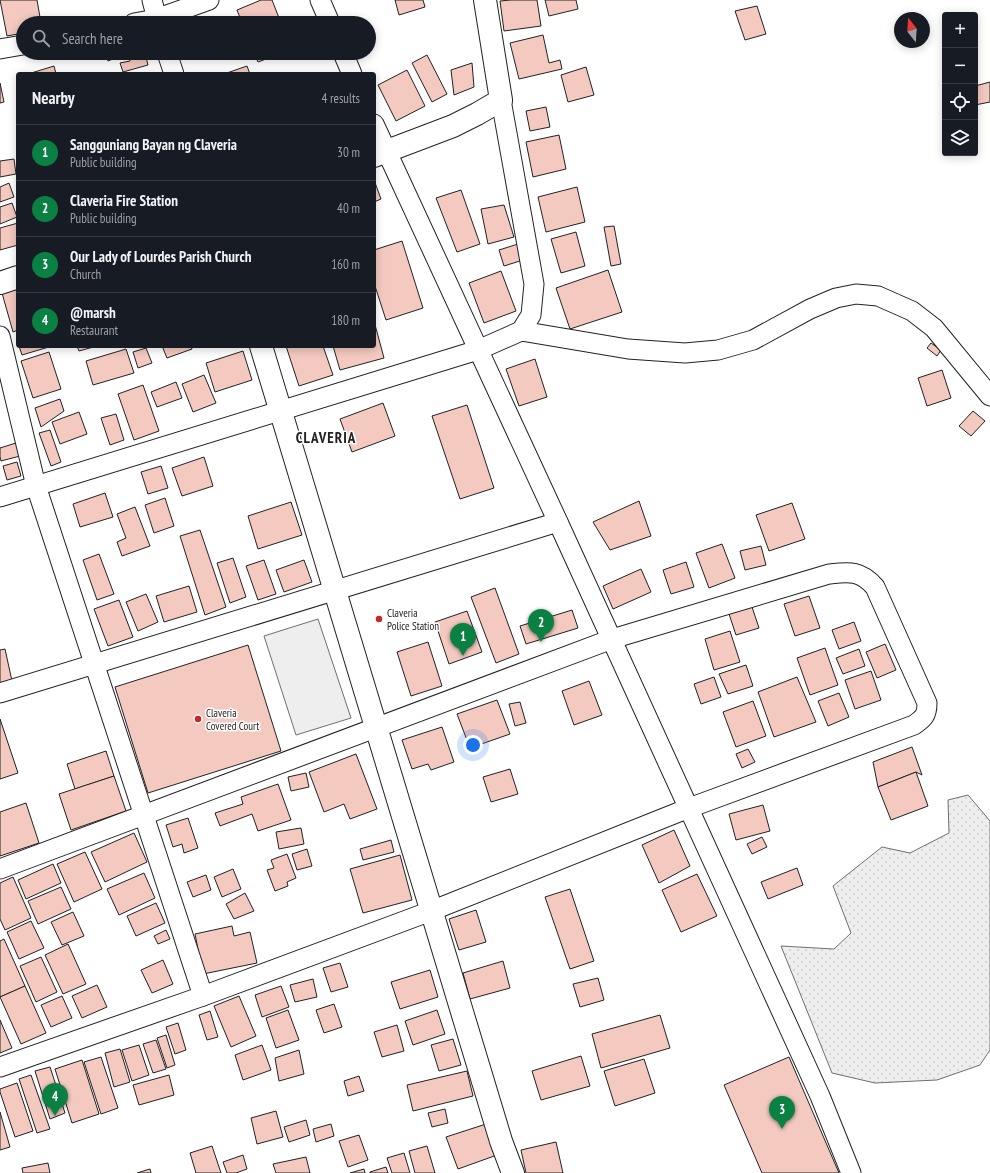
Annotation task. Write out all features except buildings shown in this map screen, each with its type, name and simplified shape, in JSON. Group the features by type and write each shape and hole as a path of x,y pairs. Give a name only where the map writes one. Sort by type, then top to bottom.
{"street":[{"path":"152,0 156,16"},
{"path":"169,16 209,0"},
{"path":"320,0 327,16"},
{"path":"485,0 501,100 534,284 531,315 521,331"},
{"path":"0,49 16,46"},
{"path":"169,60 173,72"},
{"path":"346,60 351,72"},
{"path":"380,154 453,126 501,100"},
{"path":"376,134 380,154 478,350 558,522 820,1096 851,1173"},
{"path":"0,283 16,278"},
{"path":"0,497 478,350 521,331 628,349 685,353 718,350 753,340 836,298 856,294 878,296 912,311 934,328 990,396"},
{"path":"0,336 36,486 203,996"},
{"path":"262,348 501,1141 513,1173"},
{"path":"0,693 558,522"},
{"path":"0,869 612,639 829,574 847,572 860,574 869,580 875,587 927,703 927,710 923,719 914,725 689,808 431,911 203,996 0,1066"}],"shaded area":[{"path":"318,619 351,718 296,735 264,636"},
{"path":"968,795 990,821 990,1050 980,1065 937,1080 875,1083 832,1073 781,946 834,949 851,933 833,886 882,847 910,853 949,833 948,800"}],"place":[{"name":"Claveria Police Station","path":"379,619"},
{"name":"Claveria Fire Station","path":"541,642"},
{"name":"Sangguniang Bayan ng Claveria","path":"463,656"},
{"name":"Claveria Covered Court","path":"198,719"},
{"name":"@marsh","path":"55,1116"},
{"name":"Our Lady of Lourdes Parish Church","path":"782,1129"}],"district":[{"name":"CLAVERIA","path":"326,438"}]}
